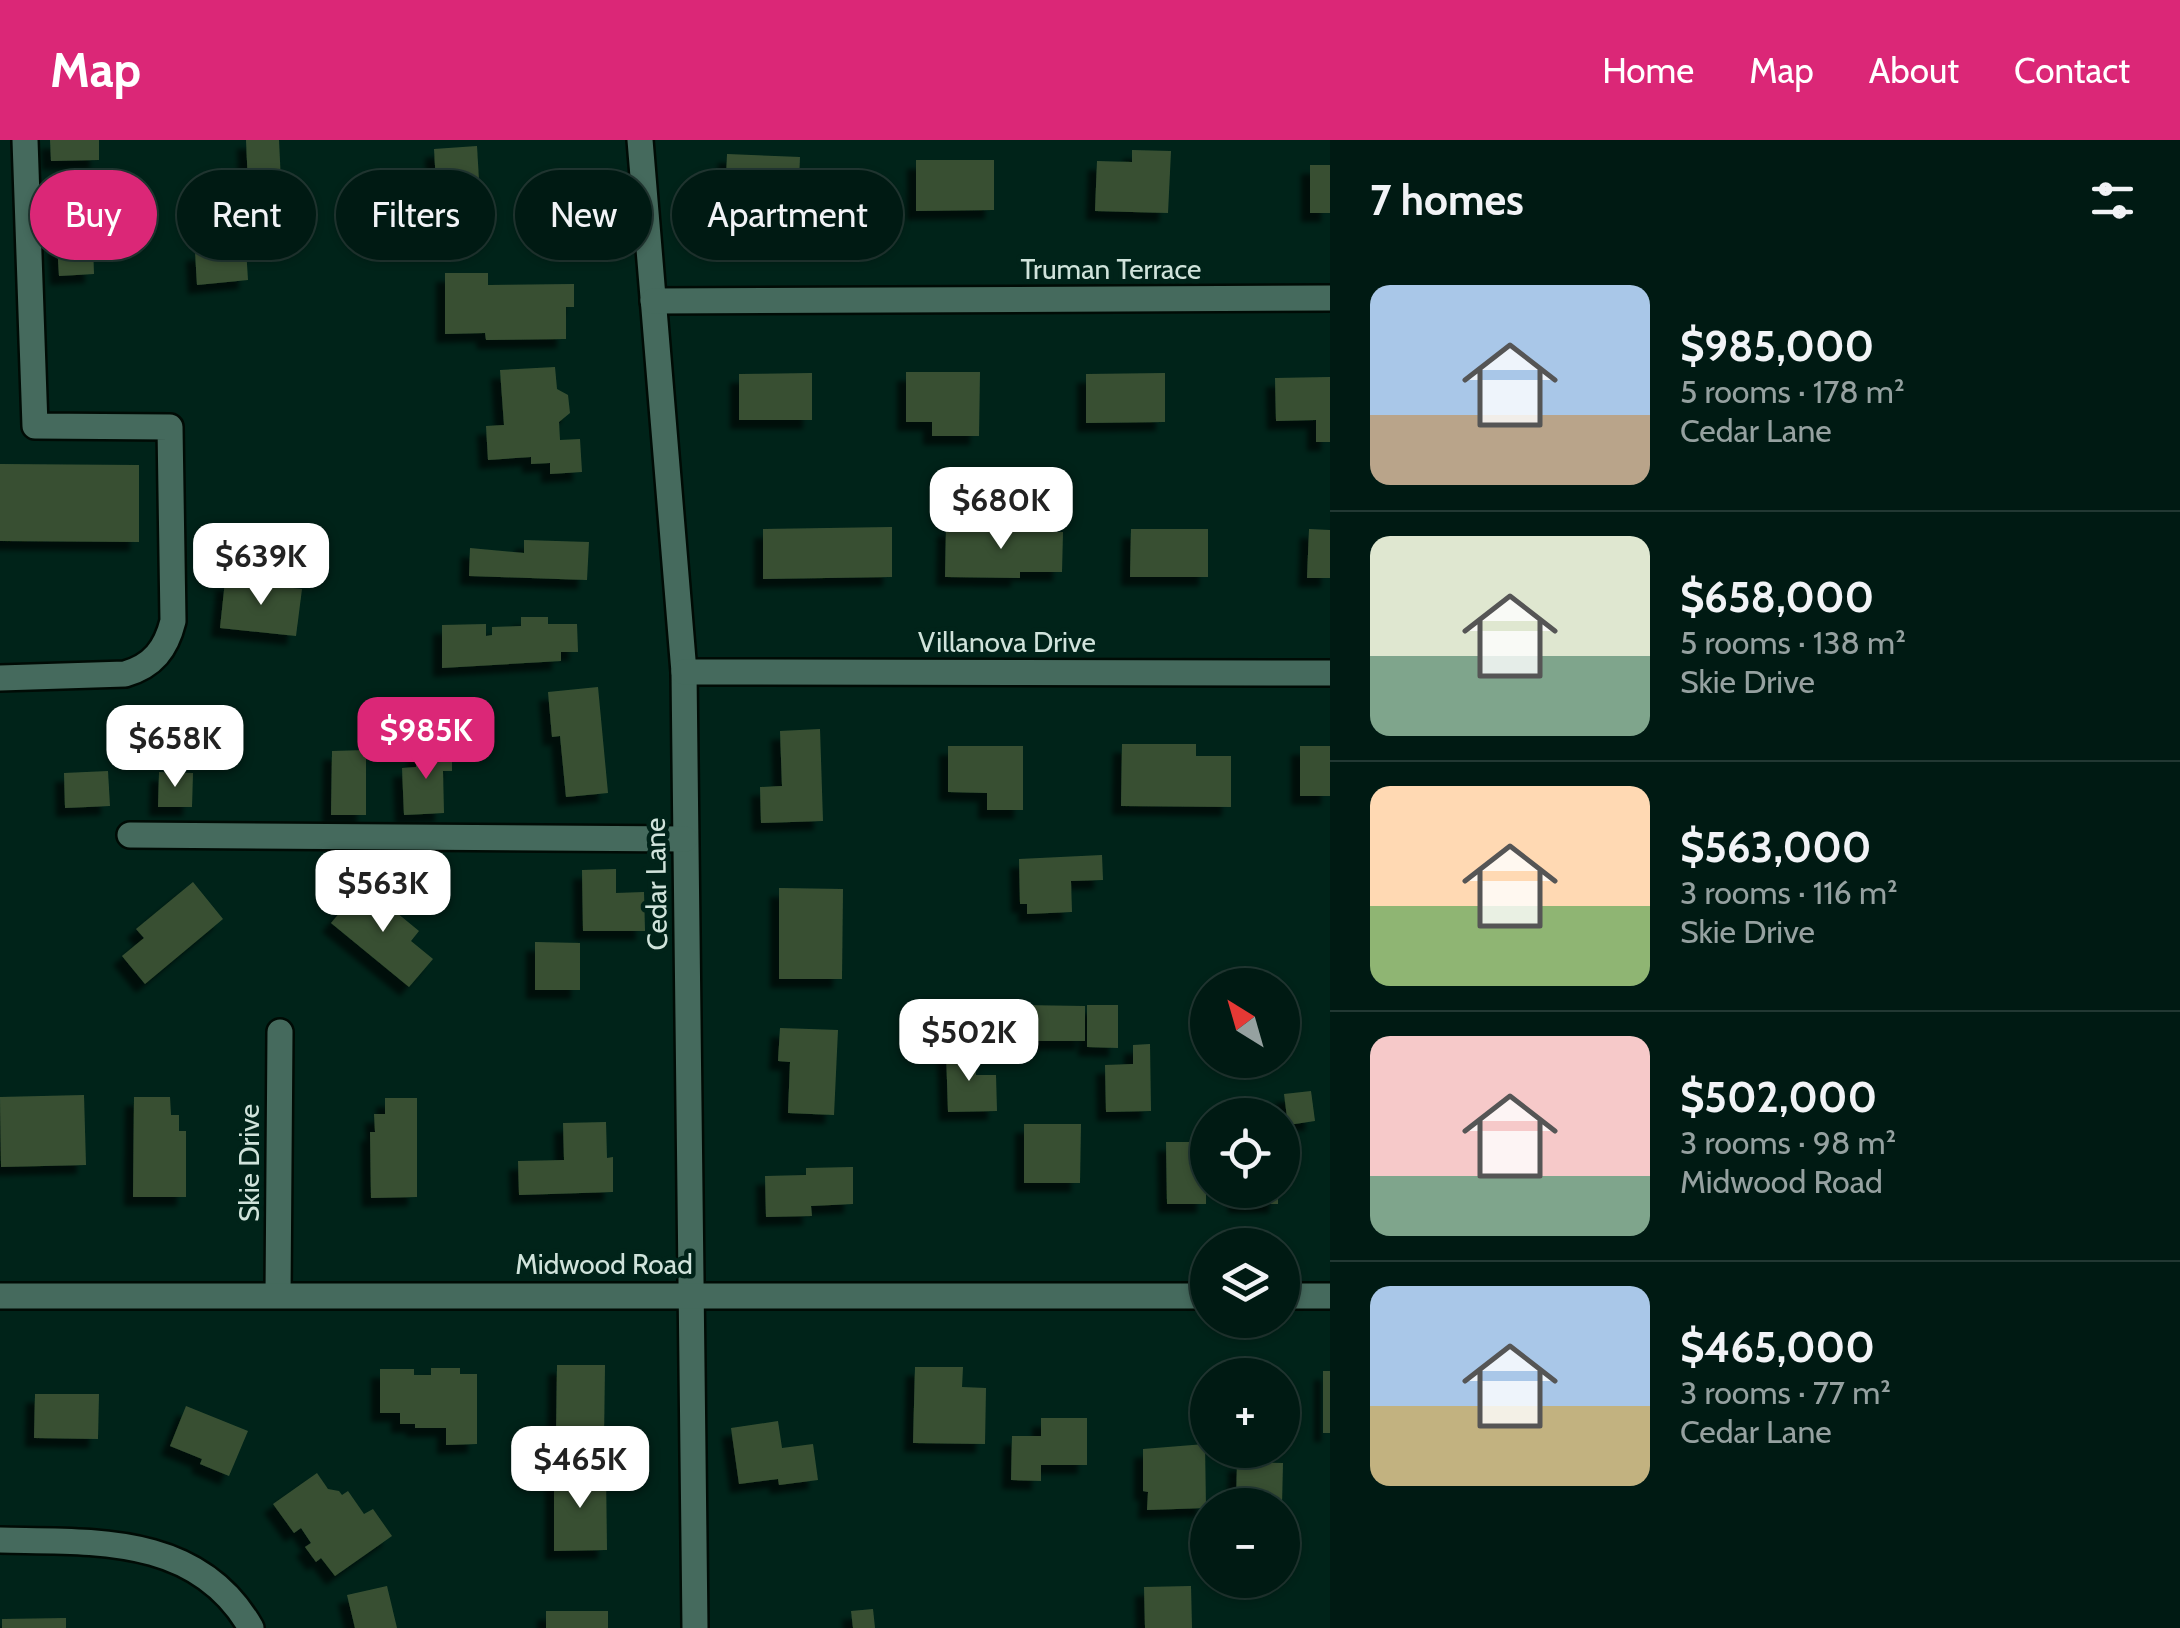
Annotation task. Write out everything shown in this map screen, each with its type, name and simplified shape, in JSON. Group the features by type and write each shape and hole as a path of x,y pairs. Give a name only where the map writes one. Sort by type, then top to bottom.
{"street":[{"path":"0,678 125,674 143,668 168,640 173,621 170,428 34,426 25,140"},
{"name":"Cedar Lane","path":"640,140 684,672 694,1628"},
{"name":"Truman Terrace","path":"653,301 1330,298"},
{"name":"Villanova Drive","path":"684,672 1330,673"},
{"path":"130,835 685,840"},
{"name":"Skie Drive","path":"278,1295 280,1032"},
{"name":"Midwood Road","path":"0,1296 1190,1296"},
{"path":"1300,1296 1330,1296"},
{"path":"0,1540 114,1542 153,1550 188,1566 218,1587 252,1628"}],"building":[{"path":"50,140 99,140 99,160 51,161"},
{"path":"246,140 279,140 280,170 247,170"},
{"path":"477,146 478,170 435,170 434,149"},
{"path":"1132,150 1171,151 1168,213 1095,211 1097,161 1132,162"},
{"path":"727,154 800,157 799,170 726,170"},
{"path":"916,160 994,160 994,210 916,211"},
{"path":"1310,165 1330,165 1330,213 1310,213"},
{"path":"58,260 94,260 94,274 59,276"},
{"path":"195,260 247,260 248,280 197,285"},
{"path":"445,273 488,273 488,285 574,284 574,307 566,307 566,339 486,340 485,333 445,334"},
{"path":"555,367 557,389 568,395 570,413 559,422 560,440 580,439 582,472 550,474 550,463 531,464 531,457 488,460 486,426 504,425 500,370"},
{"path":"906,372 980,372 979,436 932,436 932,422 906,422"},
{"path":"812,373 812,420 739,420 739,374"},
{"path":"1165,373 1165,422 1086,423 1086,374"},
{"path":"1330,377 1330,442 1316,442 1316,420 1276,421 1275,378"},
{"path":"0,464 139,465 139,542 0,541"},
{"path":"892,527 892,577 763,579 763,529"},
{"path":"946,527 1019,527 1019,532 1063,532 1062,572 1020,572 1020,578 945,577"},
{"path":"1131,529 1208,529 1208,577 1130,577"},
{"path":"1309,529 1330,530 1330,578 1307,578"},
{"path":"524,540 589,542 587,580 469,576 470,548 524,553"},
{"path":"225,581 302,589 296,636 220,628"},
{"path":"521,617 548,617 548,624 577,624 578,652 561,652 561,661 442,668 442,625 486,624 486,636 492,635 492,627 521,626"},
{"path":"598,687 608,793 566,797 560,736 552,737 548,692"},
{"path":"820,729 823,821 761,823 760,787 782,786 780,731"},
{"path":"1122,744 1196,744 1196,756 1231,756 1231,807 1121,806"},
{"path":"948,746 1023,746 1023,810 987,810 987,793 948,792"},
{"path":"1300,746 1330,746 1330,796 1300,796"},
{"path":"452,747 452,771 443,771 444,813 404,815 402,768 416,767 416,749"},
{"path":"366,750 366,815 331,815 332,751"},
{"path":"108,771 110,806 65,808 64,773"},
{"path":"159,772 193,773 192,807 158,807"},
{"path":"1102,855 1103,880 1071,881 1072,912 1027,914 1027,904 1020,904 1019,859"},
{"path":"616,869 616,893 644,892 645,931 583,931 582,870"},
{"path":"193,882 223,919 145,984 122,956 144,938 136,929"},
{"path":"363,885 419,931 411,941 433,959 409,987 331,923"},
{"path":"779,888 843,889 842,979 779,979"},
{"path":"535,942 580,943 580,990 535,990"},
{"path":"1021,1005 1085,1006 1085,1041 1021,1041"},
{"path":"1087,1005 1118,1005 1118,1048 1087,1047"},
{"path":"780,1028 838,1030 834,1115 788,1113 790,1062 778,1061"},
{"path":"1150,1044 1151,1111 1106,1112 1105,1065 1133,1064 1133,1045"},
{"path":"975,1049 976,1075 996,1075 997,1111 948,1112 946,1051"},
{"path":"1311,1091 1315,1121 1300,1123 1300,1098 1285,1098 1284,1094"},
{"path":"84,1095 86,1165 1,1167 0,1097"},
{"path":"134,1097 170,1097 171,1115 179,1115 179,1131 186,1131 186,1197 133,1197"},
{"path":"385,1098 417,1098 417,1197 371,1198 370,1132 375,1132 374,1114 385,1114"},
{"path":"606,1122 607,1158 613,1157 613,1192 519,1195 518,1161 564,1160 563,1123"},
{"path":"1024,1124 1081,1124 1080,1183 1024,1183"},
{"path":"1166,1142 1190,1142 1190,1204 1167,1204"},
{"path":"853,1167 853,1204 811,1206 812,1216 766,1217 765,1176 806,1175 806,1168"},
{"path":"557,1365 605,1365 604,1440 556,1439"},
{"path":"915,1367 963,1367 962,1387 986,1388 985,1444 913,1443"},
{"path":"431,1368 460,1368 460,1374 477,1374 477,1444 446,1445 446,1428 415,1428 415,1424 400,1424 400,1413 380,1413 380,1369 414,1369 414,1375 431,1375"},
{"path":"1323,1371 1330,1371 1330,1433 1323,1433"},
{"path":"35,1394 99,1394 98,1439 34,1438"},
{"path":"186,1406 248,1431 229,1476 170,1446"},
{"path":"1041,1418 1087,1418 1087,1465 1041,1465 1041,1481 1011,1480 1012,1436 1041,1436"},
{"path":"778,1421 782,1448 813,1444 818,1480 779,1485 778,1479 739,1484 731,1428"},
{"path":"1190,1445 1190,1468 1205,1468 1206,1488 1190,1488 1190,1509 1147,1510 1143,1449"},
{"path":"1237,1468 1283,1468 1282,1488 1236,1488"},
{"path":"554,1472 606,1472 607,1550 554,1551"},
{"path":"317,1473 328,1489 342,1495 348,1491 364,1514 373,1509 392,1536 335,1576 321,1558 316,1562 305,1547 311,1543 301,1528 294,1533 273,1504"},
{"path":"387,1586 397,1628 355,1628 347,1595"},
{"path":"1190,1586 1192,1628 1145,1628 1144,1587"},
{"path":"873,1609 875,1628 853,1628 851,1611"},
{"path":"546,1611 608,1611 608,1628 546,1628"},
{"path":"66,1618 66,1628 2,1628 2,1619"}]}
